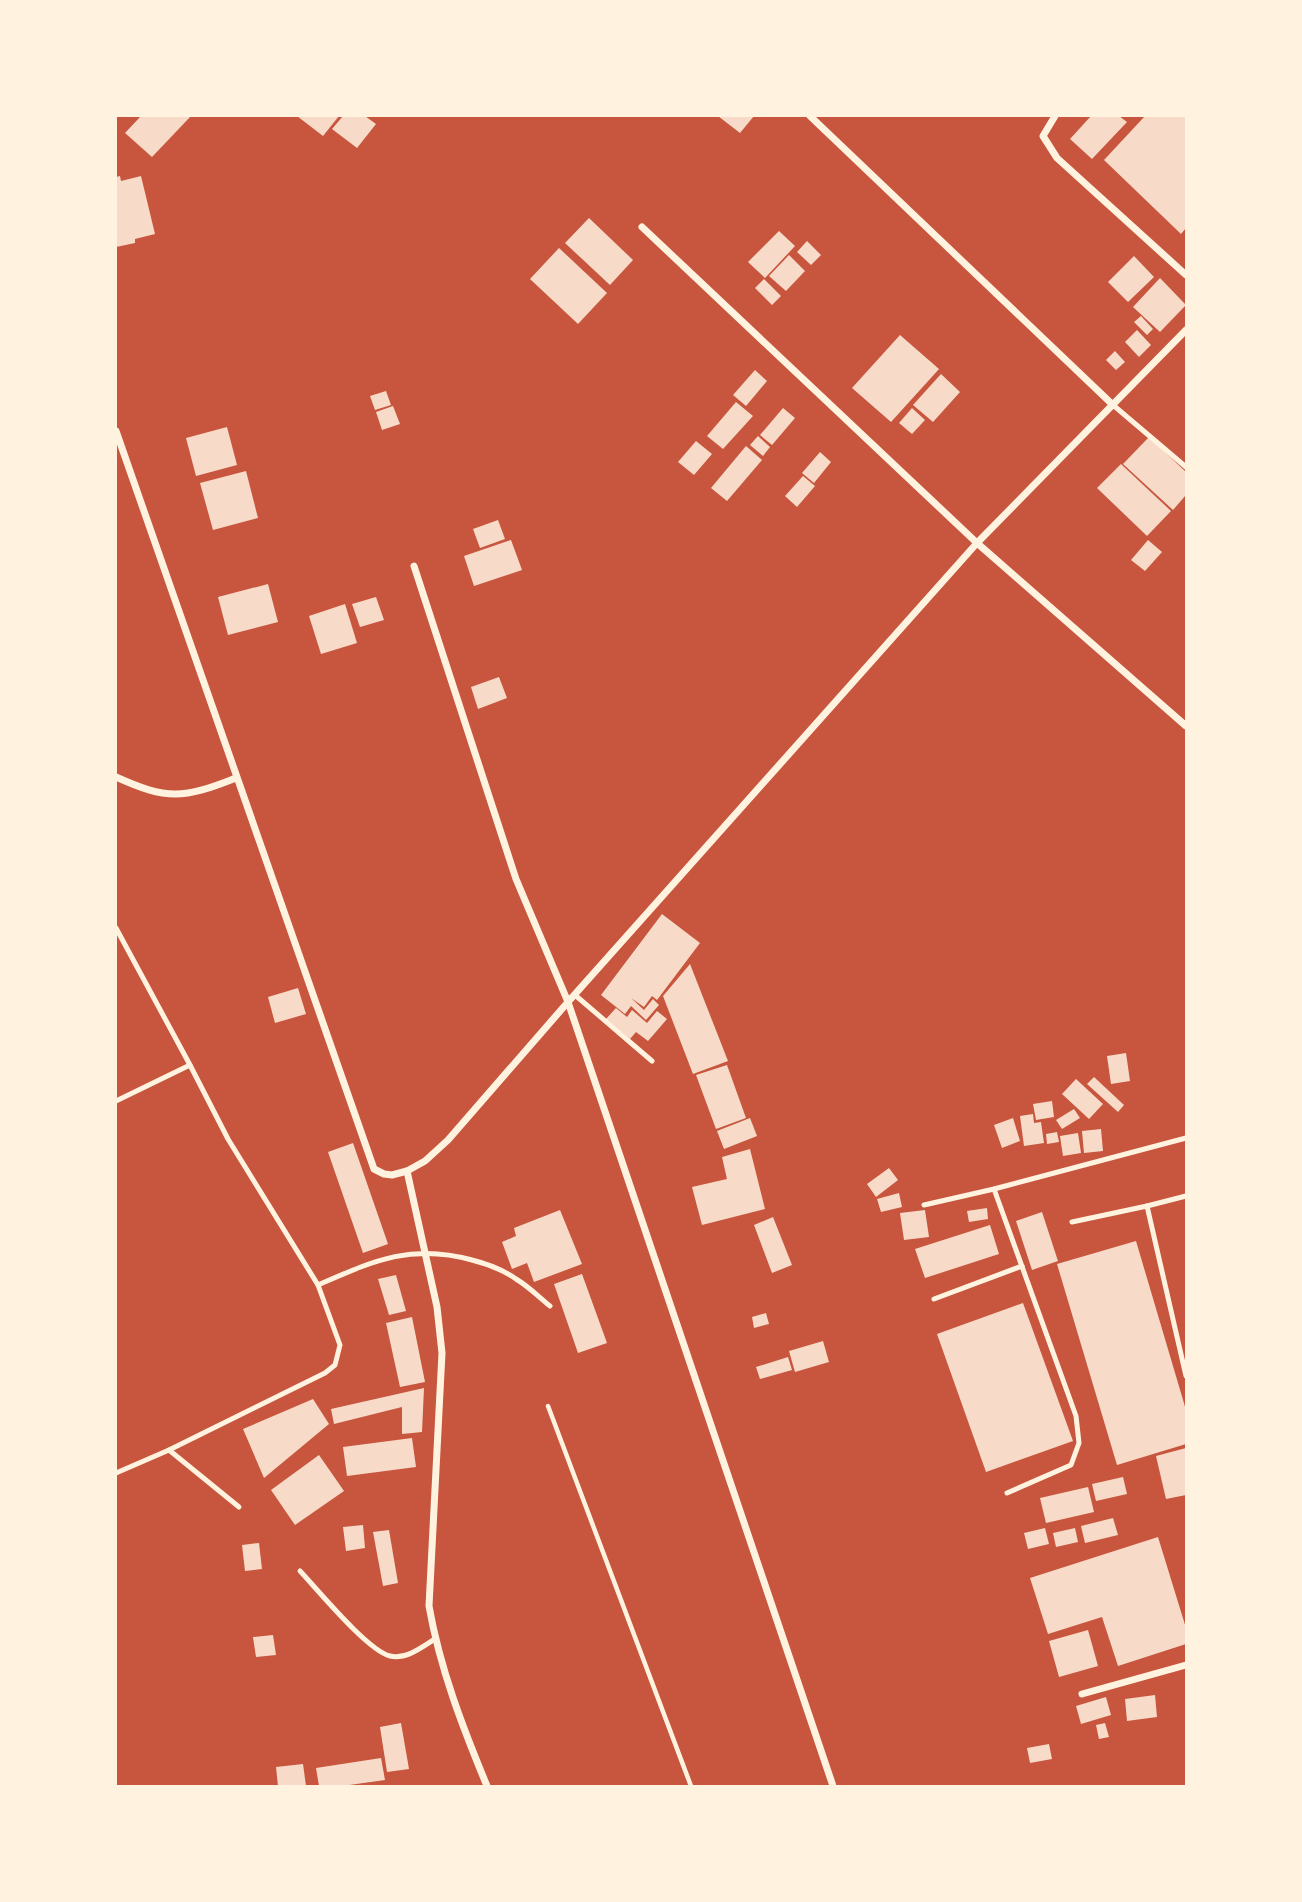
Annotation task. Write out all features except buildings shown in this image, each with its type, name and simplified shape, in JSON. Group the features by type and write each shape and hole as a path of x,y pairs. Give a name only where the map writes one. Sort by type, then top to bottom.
{"street":[{"path":"810,116 1113,405"},
{"path":"1055,116 1043,136 1057,158 1186,275"},
{"path":"642,227 977,543 1186,726"},
{"path":"116,431 374,1169 384,1174 407,1171 425,1161 448,1140 977,543 1186,330"},
{"path":"414,566 508,856 568,1002 833,1787"},
{"path":"116,777 147,791 167,794 201,792 236,778"},
{"path":"407,1171 437,1307 442,1353 429,1606 435,1639 461,1724 487,1787"},
{"path":"1082,1694 1186,1665"}],"lane":[{"path":"1113,405 1186,467"},
{"path":"116,928 228,1139 318,1285 340,1345 335,1365 307,1384 116,1473"},
{"path":"575,995 652,1061"},
{"path":"116,1101 190,1065"},
{"path":"924,1205 1186,1138"},
{"path":"994,1189 1076,1416 1079,1443 1072,1465 1007,1493"},
{"path":"1072,1222 1186,1196"},
{"path":"1147,1206 1186,1376"},
{"path":"318,1285 366,1264 392,1256 424,1251 491,1265 516,1279 550,1306"},
{"path":"934,1298 1022,1266"},
{"path":"169,1450 239,1507"},
{"path":"300,1571 375,1648 391,1656 409,1654 435,1639"}],"path":[{"path":"548,1406 691,1787"}]}
